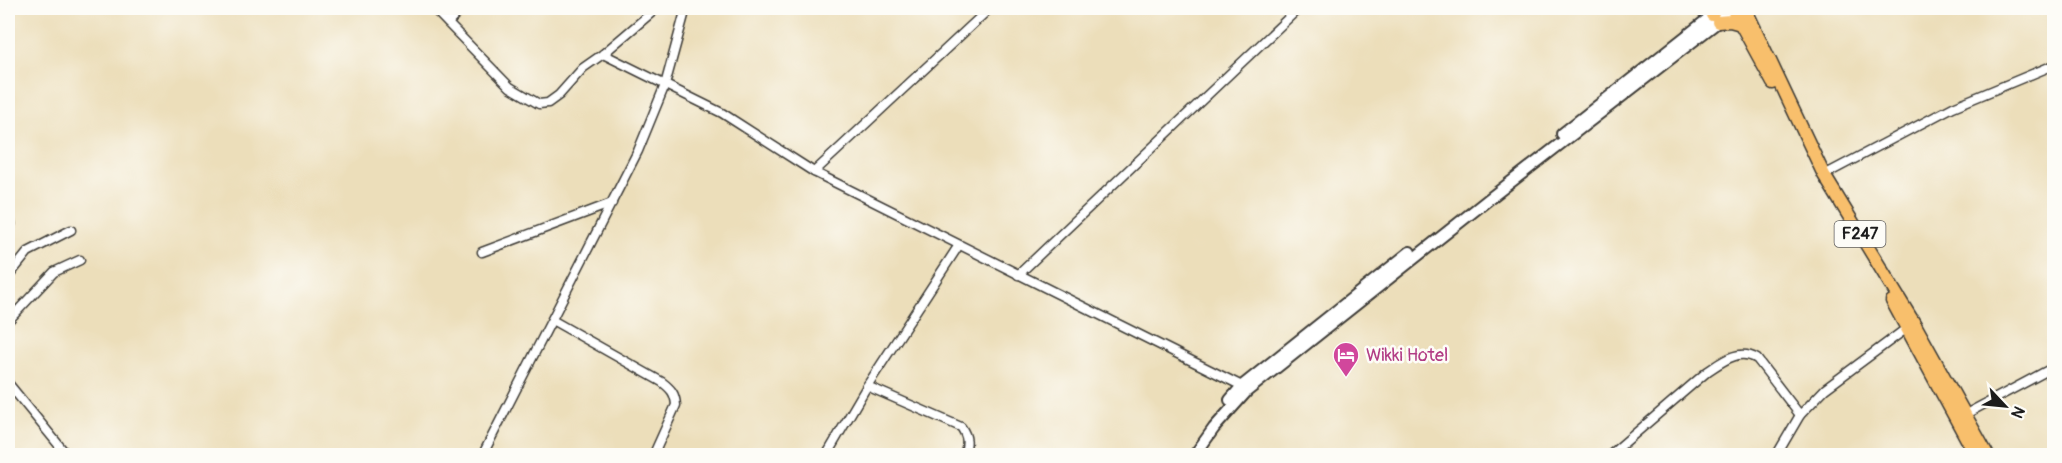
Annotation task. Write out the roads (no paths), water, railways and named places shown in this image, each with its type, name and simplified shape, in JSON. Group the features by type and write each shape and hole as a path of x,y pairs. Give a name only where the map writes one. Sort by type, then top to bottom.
{"main road":[{"name":"F247","path":"1732,8 1907,328 1960,417 1988,456"},
{"name":"F247","path":"1746,10 1824,175 1914,323 1960,417 1976,456"},
{"path":"1717,13 1730,21 1741,24"}],"street":[{"path":"433,8 510,87 538,105 548,103 560,95 583,68 657,8"},
{"path":"448,24 463,8"},
{"path":"482,456 638,151 665,85 686,8"},
{"path":"814,172 990,8"},
{"path":"1018,275 1299,8"},
{"path":"1187,456 1202,432 1245,388 1717,13 1728,14 1732,8 1746,10"},
{"path":"603,54 722,113 814,172 1245,388"},
{"path":"1824,175 1953,107 2055,65"},
{"path":"8,203 11,224 8,225"},
{"path":"482,252 612,203"},
{"path":"8,277 28,252 71,230"},
{"path":"826,456 867,386 959,245"},
{"path":"8,321 54,272 80,260"},
{"path":"552,320 671,389 676,405 652,456"},
{"path":"1776,456 1800,415 1826,389 1907,328"},
{"path":"1609,456 1707,372 1723,360 1740,354 1750,354 1757,359 1800,415"},
{"path":"1960,417 2055,367"},
{"path":"8,383 62,449 64,456"},
{"path":"867,386 961,427 967,436 964,456"},
{"path":"1194,456 1245,388"}],"place":[{"name":"Wikki Hotel","path":"1346,378"}]}
